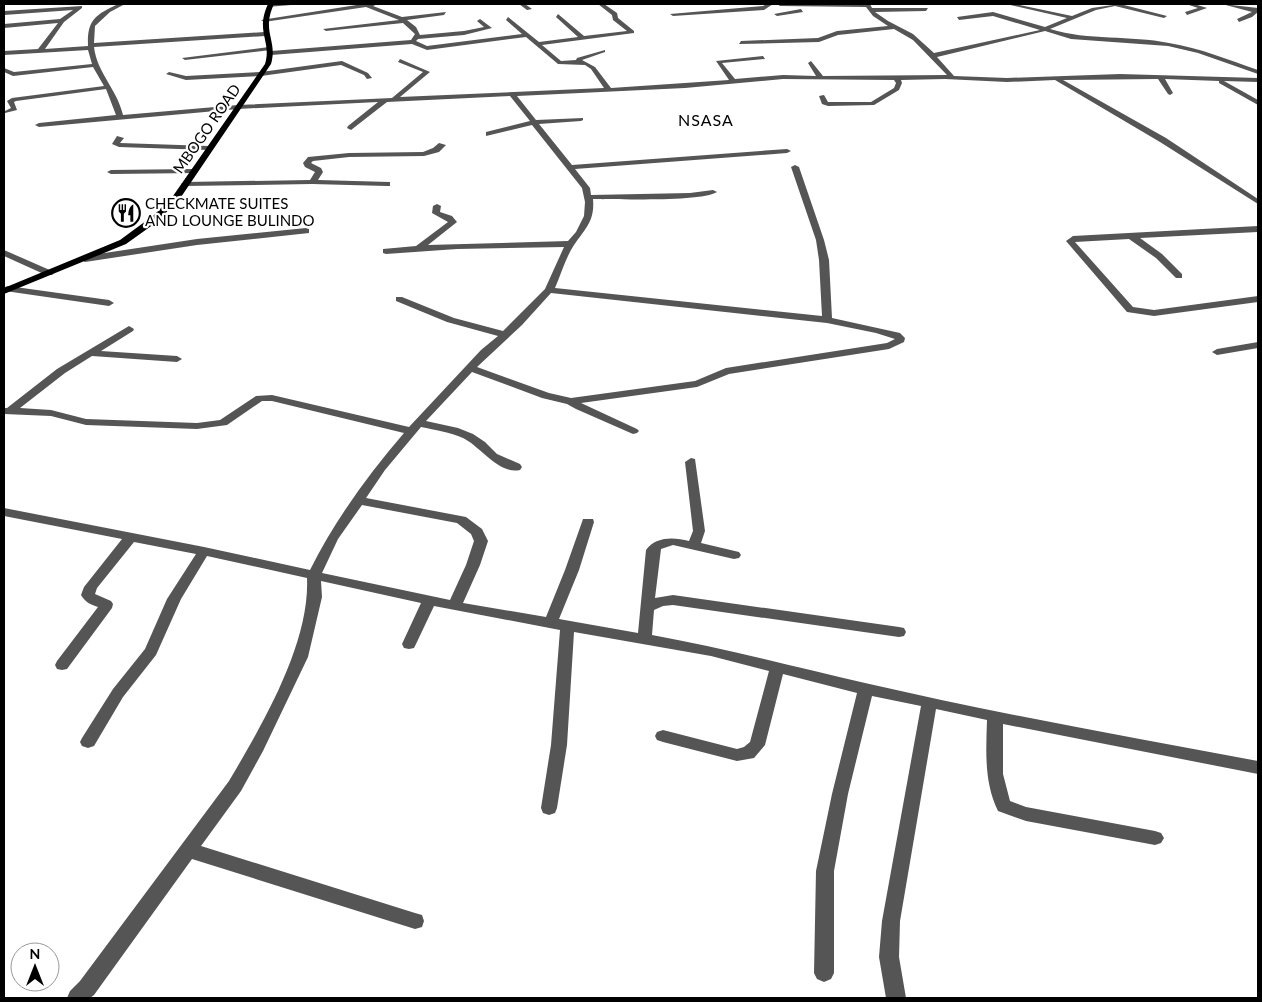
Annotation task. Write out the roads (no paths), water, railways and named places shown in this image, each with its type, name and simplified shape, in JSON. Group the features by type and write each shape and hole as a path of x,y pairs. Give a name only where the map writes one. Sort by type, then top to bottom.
{"main road":[{"path":"270,5 264,20 265,34 270,51"},
{"name":"MBOGO ROAD","path":"6,290 123,242 160,215 185,184 268,64 270,51"}],"street":[{"path":"40,51 62,21 85,4"},
{"path":"120,116 117,101 95,65 91,46 92,25 108,11 122,4"},
{"path":"270,5 300,4"},
{"path":"264,20 374,4"},
{"path":"522,4 529,9"},
{"path":"537,44 632,32 615,18 615,14 601,4"},
{"path":"673,14 764,8 770,4"},
{"path":"780,4 831,4 926,9"},
{"path":"777,14 808,10 807,4"},
{"path":"1009,4 1073,18"},
{"path":"932,59 1045,30 1094,9 1115,4 1164,16"},
{"path":"1187,13 1204,8 1190,4"},
{"path":"1225,4 1257,10"},
{"path":"364,5 402,20 417,31 415,40"},
{"path":"868,6 877,18 915,38 932,59 953,78"},
{"path":"4,13 78,8"},
{"path":"1239,20 1250,16 1257,10"},
{"path":"326,30 444,14"},
{"path":"959,18 993,14 1078,38 1168,44 1200,52 1258,72"},
{"path":"558,16 582,38 604,50 578,59 580,62"},
{"path":"508,19 560,63 580,62 593,68 608,90"},
{"path":"4,26 62,21"},
{"path":"185,58 358,46 415,40 489,28 480,21"},
{"path":"741,43 819,40 838,33 894,26"},
{"path":"4,54 265,34"},
{"path":"415,40 422,47 427,48 528,35"},
{"path":"358,46 365,53"},
{"path":"17,53 6,67 13,74 95,65"},
{"path":"734,82 718,62 719,60 763,58"},
{"path":"393,100 427,72 400,61"},
{"path":"169,74 186,78 261,74 342,63 366,74 369,78"},
{"path":"811,64 821,78"},
{"path":"39,125 120,116 184,113 238,107 608,90 783,77 1057,79 1108,76 1258,80"},
{"path":"1160,77 1170,93"},
{"path":"822,96 824,103 828,104 872,104 896,89 898,83 896,78"},
{"path":"1057,79 1163,140 1258,202"},
{"path":"1216,80 1258,103"},
{"path":"4,100 109,87"},
{"path":"77,998 87,988 235,786 255,751 301,657 315,597 314,576 332,540 358,500 380,468 415,427 504,334 540,302 550,290 570,244 580,233 588,216 589,197 586,188 511,94"},
{"path":"7,112 15,109 10,102 14,99"},
{"path":"350,128 385,100"},
{"path":"489,134 535,122 581,119"},
{"path":"120,138 116,144 210,148"},
{"path":"312,182 319,172 308,165 307,163 311,159 349,155 424,154 436,150 442,145"},
{"path":"570,166 787,151"},
{"path":"796,167 820,240 824,260 827,320"},
{"path":"111,172 194,171"},
{"path":"185,184 312,182 387,184"},
{"path":"589,197 690,195 713,192"},
{"path":"418,250 453,222 449,218 436,213 437,206"},
{"path":"1258,229 1073,239 1070,241 1130,310 1148,313 1161,312 1258,298"},
{"path":"85,259 197,242 306,231"},
{"path":"1130,236 1159,256 1179,276"},
{"path":"386,251 474,246 570,244"},
{"path":"4,253 49,273"},
{"path":"6,290 109,303"},
{"path":"550,290 827,320 896,335 900,338 899,342 889,346 726,371 698,384 571,402"},
{"path":"399,299 432,315 463,326 504,334"},
{"path":"7,411 45,382 129,329"},
{"path":"1217,352 1258,345"},
{"path":"91,353 177,359"},
{"path":"471,368 546,396 571,402 633,431"},
{"path":"7,411 51,412 86,422 196,426 223,423 260,398 272,398 415,427 454,430 469,436 481,444 493,457 516,467"},
{"path":"691,462 699,531 693,546"},
{"path":"358,500 461,520 477,532 481,541 473,565 454,606"},
{"path":"4,512 204,551 454,606 711,651 929,703 1258,768"},
{"path":"550,624 572,570 588,522"},
{"path":"62,665 105,608 106,604 104,602 92,600 88,595 91,587 130,538"},
{"path":"644,640 651,556 656,546 673,541 734,555"},
{"path":"88,742 118,693 151,651 174,599 204,551"},
{"path":"648,607 661,601 673,600 899,632"},
{"path":"409,644 429,601"},
{"path":"549,808 559,745 567,627"},
{"path":"663,736 737,755 748,753 757,745 777,668"},
{"path":"824,973 825,871 840,794 866,689"},
{"path":"896,998 889,957 891,921 929,703"},
{"path":"994,716 994,772 997,790 1004,806 1026,814 1155,838"},
{"path":"188,850 415,921"}],"place":[{"name":"CHECKMATE SUITES AND LOUNGE BULINDO","path":"126,213"}],"district":[{"name":"NSASA","path":"706,120"}]}
